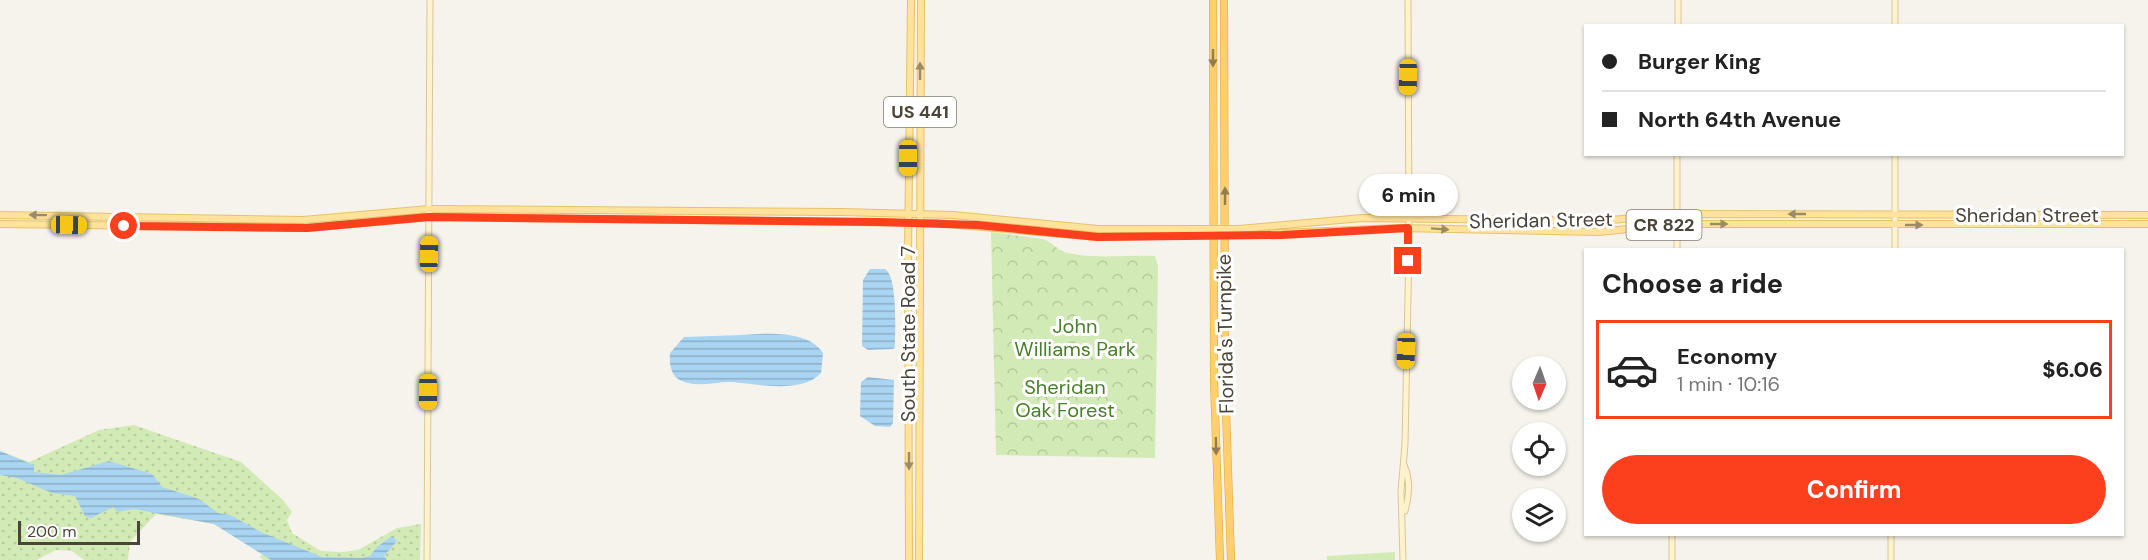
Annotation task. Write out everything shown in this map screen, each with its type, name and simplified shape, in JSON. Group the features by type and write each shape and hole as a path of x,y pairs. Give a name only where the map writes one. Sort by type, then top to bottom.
{"highway":[{"name":"Florida's Turnpike","path":"1213,0 1214,381 1220,560"},
{"name":"Florida's Turnpike","path":"1224,0 1225,369 1231,560"}],"main road":[{"name":"South State Road 7","path":"909,560 907,360 908,100 911,0"},
{"name":"South State Road 7","path":"919,560 921,0"},
{"path":"908,100 920,108"},
{"name":"Sheridan Street","path":"0,215 303,220 429,208 920,214 979,216 1074,228 1199,232 1408,228 1599,232 1677,224 2148,225"},
{"name":"Sheridan Street","path":"1238,232 1362,218 1600,221 1677,214 2148,215"},
{"path":"300,228 310,224 341,221 350,216"},
{"path":"90,225 100,220 115,220 124,217"},
{"name":"Sheridan Street","path":"0,224 300,228 429,217 919,223 977,225 1098,237 1199,232"},
{"path":"269,228 274,225 297,225 303,220"},
{"path":"907,360 913,365 918,378"}],"street":[{"path":"427,560 430,0"},
{"path":"1404,560 1404,516 1401,491 1404,465 1408,228 1408,0"},
{"path":"1678,0 1678,24"},
{"path":"1895,0 1895,24"},
{"path":"1677,156 1677,248"},
{"path":"1895,156 1895,248"},
{"path":"1671,560 1672,536"},
{"path":"1891,536 1891,560"}],"green space":[{"name":"John Williams Park","path":"991,232 1043,239 1064,252 1078,255 1155,256 1158,267 1155,458 996,455"},
{"path":"134,425 241,462 283,500 292,512 287,520 292,533 321,551 358,550 397,528 421,524 420,560 263,560 260,557 262,554 214,524 156,514 130,542 128,560 84,560 72,551 56,550 37,560 0,560 0,451 29,462 99,430"},
{"path":"1395,552 1395,560 1327,560 1327,556"}],"water":[{"path":"870,269 885,269 892,282 895,317 895,347 893,349 868,350 862,346 863,280"},
{"path":"786,335 808,340 823,353 821,373 802,384 791,386 732,382 694,384 678,379 670,366 670,353 684,337"},
{"path":"868,377 894,380 893,423 890,427 875,426 860,416 861,382"},
{"path":"0,451 34,465 34,472 61,475 109,461 152,474 162,487 199,499 218,513 230,515 261,532 322,557 362,558 370,556 377,547 392,536 397,541 384,556 387,560 271,560 214,524 134,509 118,512 113,507 91,518 85,516 75,496 52,493 17,478 0,475"}],"route":[{"path":"124,226 307,228 429,217 879,222 977,225 1008,230 1098,237 1282,235 1361,228 1408,228 1408,261"}],"park label":[{"name":"Sheridan Oak Forest","path":"1065,398"}]}
